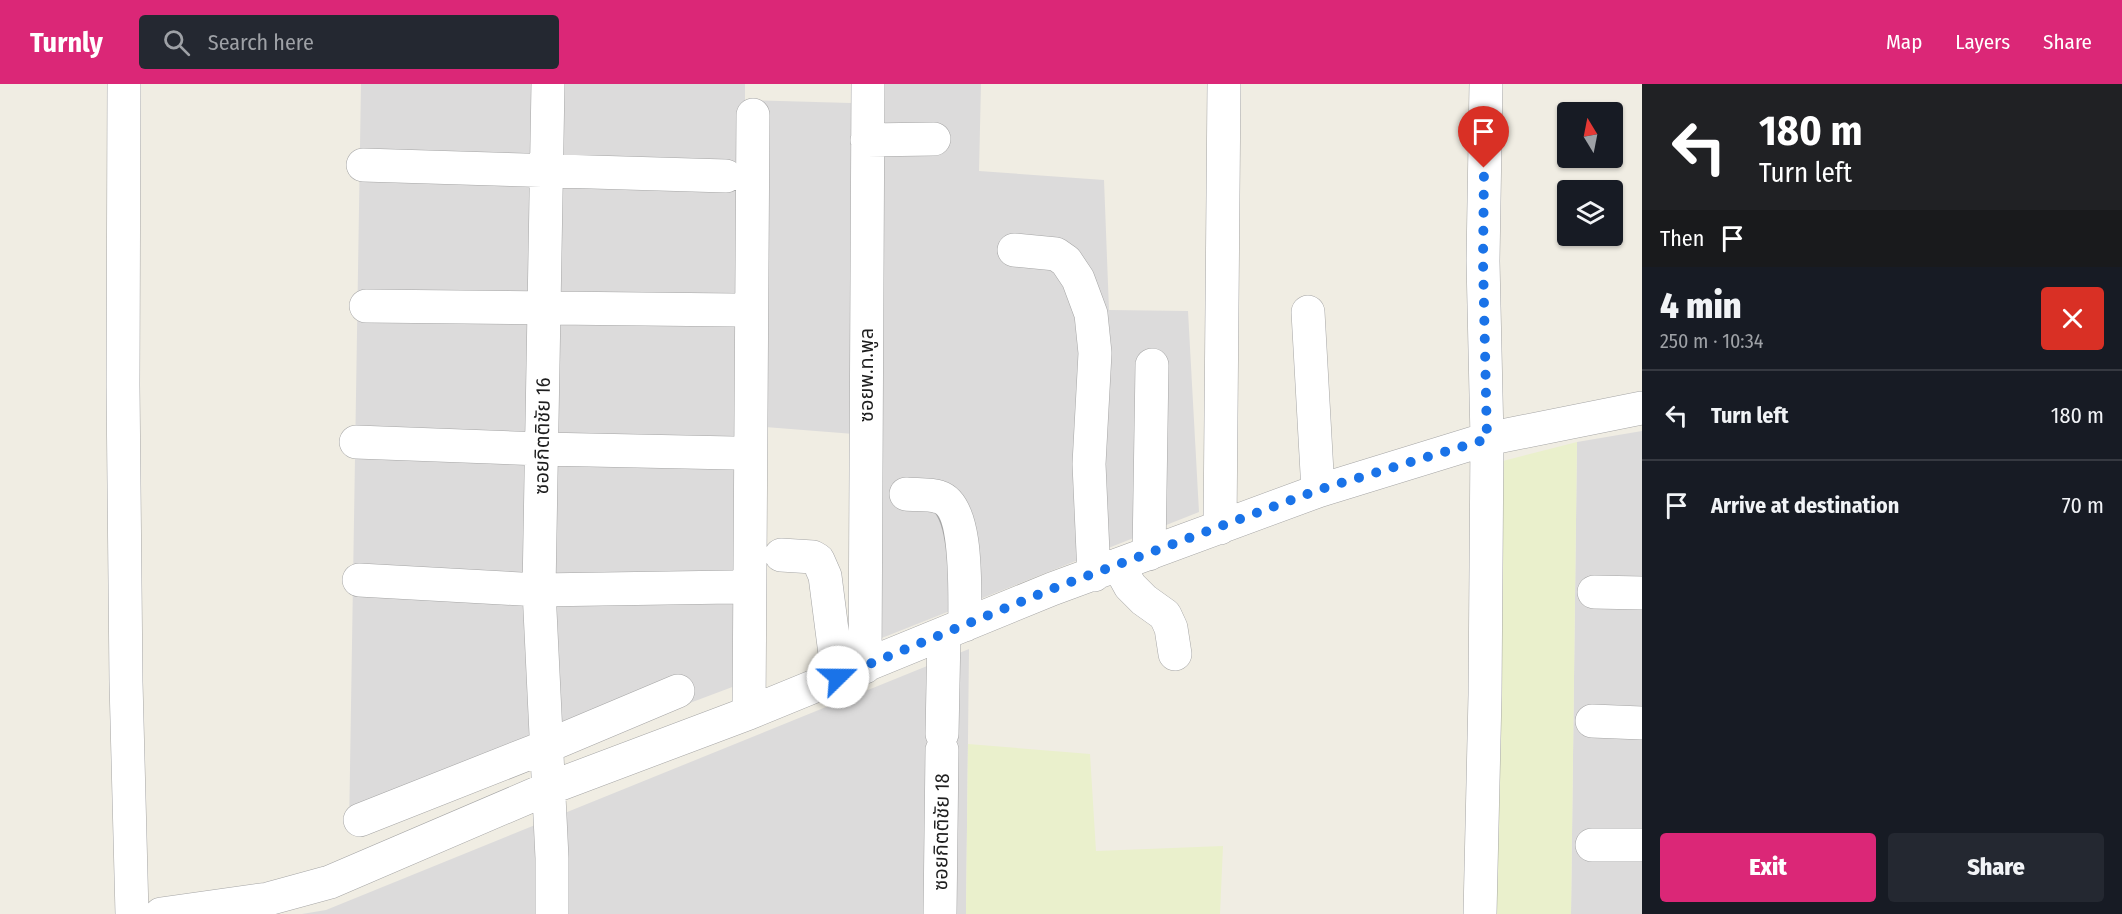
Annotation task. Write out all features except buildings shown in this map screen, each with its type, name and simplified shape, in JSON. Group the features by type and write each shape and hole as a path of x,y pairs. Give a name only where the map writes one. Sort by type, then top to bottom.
{"street":[{"path":"124,84 125,670 132,914"},
{"name":"ซอยกิตติชัย 16","path":"548,84 539,590 552,858 552,914"},
{"name":"ซอยพ.ท.พูล","path":"852,672 868,84"},
{"path":"1220,528 1224,84"},
{"path":"1480,914 1487,439 1483,261 1486,84"},
{"path":"748,713 753,115"},
{"path":"867,140 934,139"},
{"path":"363,165 726,176"},
{"path":"1014,249 1056,254 1066,261 1078,279 1091,314 1095,353 1089,464 1107,570 1165,615 1171,628 1175,654"},
{"path":"366,306 735,310"},
{"path":"1308,312 1318,490"},
{"path":"1149,554 1152,365"},
{"path":"162,914 268,899 330,882 547,789 852,672 1052,589 1318,490 1487,439 1642,408"},
{"path":"356,442 733,453"},
{"name":"ซอยกิตติชัย 18","path":"906,494 940,497 953,506 960,526 954,629 942,742 940,914"},
{"path":"782,555 813,557 822,567 852,672"},
{"path":"359,580 539,590 733,587"},
{"path":"1594,592 1642,593"},
{"path":"360,820 545,747 678,691"},
{"path":"1592,720 1642,723"},
{"path":"1592,845 1642,845"}],"shaded area":[{"path":"361,84 745,84 745,100 851,103 853,84 981,84 979,171 1104,180 1109,310 1188,311 1199,512 849,651 854,434 740,425 735,686 349,831"},
{"path":"1642,431 1642,914 1571,914 1577,442"},
{"path":"969,649 966,914 302,914 326,910"}],"green space":[{"path":"1577,442 1571,914 1494,914 1499,462"},
{"path":"968,744 1090,754 1096,851 1223,846 1220,914 966,914"}],"route":[{"path":"838,677 1052,589 1119,566 1318,490 1487,439 1483,261 1484,168"}]}
